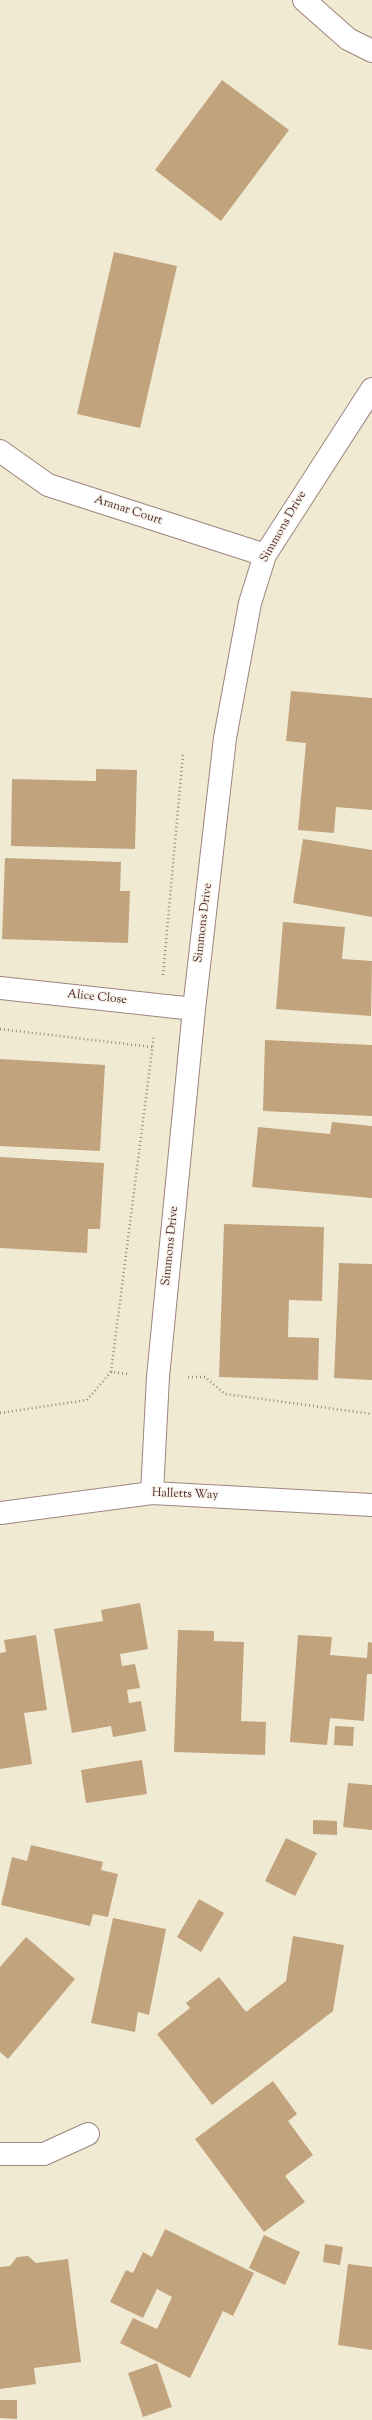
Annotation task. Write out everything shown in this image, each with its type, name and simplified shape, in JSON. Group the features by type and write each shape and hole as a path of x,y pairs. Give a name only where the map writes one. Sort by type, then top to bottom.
{"street":[{"path":"304,0 348,39 372,50"},
{"name":"Simmons Drive","path":"152,1493 158,1377 194,1010 225,738 250,603 265,555 372,388"},
{"name":"Aranar Court","path":"0,450 48,485 265,555"},
{"name":"Alice Close","path":"0,988 161,1005 194,1010"},
{"name":"Halletts Way","path":"0,1513 152,1493 372,1505"},
{"path":"0,2154 44,2154 88,2134"}],"path":[{"path":"111,1372 152,1047 161,1005 183,754"},
{"path":"0,1029 152,1047"}],"building":[{"path":"222,80 289,130 221,221 155,170"},
{"path":"114,252 177,266 140,428 77,414"},
{"path":"291,691 372,698 372,810 336,807 334,833 298,830 306,743 286,741"},
{"path":"96,769 137,770 135,849 11,846 12,779 96,781"},
{"path":"303,839 372,850 372,917 293,903"},
{"path":"5,858 121,862 120,891 130,891 128,943 2,939"},
{"path":"283,922 345,927 342,959 372,961 371,1016 276,1009"},
{"path":"265,1040 372,1045 372,1116 263,1111"},
{"path":"0,1059 105,1065 100,1151 0,1146"},
{"path":"332,1122 372,1126 372,1198 252,1187 258,1127 330,1134"},
{"path":"0,1157 104,1163 100,1229 88,1229 87,1253 0,1248"},
{"path":"224,1224 324,1227 322,1301 289,1300 288,1337 319,1338 318,1380 219,1377"},
{"path":"339,1263 372,1264 372,1380 334,1378"},
{"path":"140,1603 148,1649 120,1654 122,1666 135,1664 140,1688 127,1690 129,1703 141,1701 146,1731 113,1737 111,1726 72,1733 54,1629 103,1621 101,1610"},
{"path":"178,1630 214,1631 214,1641 244,1642 241,1721 266,1722 265,1755 174,1752"},
{"path":"36,1635 47,1710 24,1713 32,1764 0,1769 0,1653 6,1652 4,1640"},
{"path":"298,1635 332,1637 330,1655 367,1658 368,1642 372,1643 372,1674 367,1674 364,1721 330,1718 327,1745 290,1742"},
{"path":"335,1726 354,1727 353,1746 334,1745"},
{"path":"142,1760 147,1794 86,1803 81,1770"},
{"path":"348,1783 372,1785 372,1830 343,1827"},
{"path":"313,1820 337,1821 337,1835 313,1834"},
{"path":"286,1838 317,1853 295,1896 265,1881"},
{"path":"31,1845 103,1862 101,1870 118,1874 108,1917 93,1914 90,1926 1,1905 12,1857 27,1861"},
{"path":"199,1899 224,1913 201,1952 177,1937"},
{"path":"113,1918 166,1929 149,2015 138,2012 135,2032 91,2023"},
{"path":"293,1936 344,1945 333,2011 212,2105 157,2034 190,2008 186,2003 219,1977 246,2012 286,1981"},
{"path":"26,1937 75,1979 8,2059 0,2052 0,1967"},
{"path":"273,2081 297,2114 288,2121 313,2155 285,2176 305,2202 264,2232 195,2139"},
{"path":"165,2229 254,2273 233,2316 223,2311 190,2378 120,2343 133,2318 157,2329 172,2297 157,2289 143,2318 110,2302 126,2270 133,2273 143,2252 152,2257"},
{"path":"264,2235 300,2252 285,2285 249,2268"},
{"path":"325,2244 343,2247 340,2265 323,2262"},
{"path":"28,2256 36,2263 68,2259 81,2362 34,2368 36,2384 0,2389 0,2267 10,2266 17,2257"},
{"path":"348,2264 372,2267 372,2350 338,2345"},
{"path":"157,2363 172,2407 143,2417 128,2373"},
{"path":"0,2400 17,2400 17,2419 0,2418"}]}
